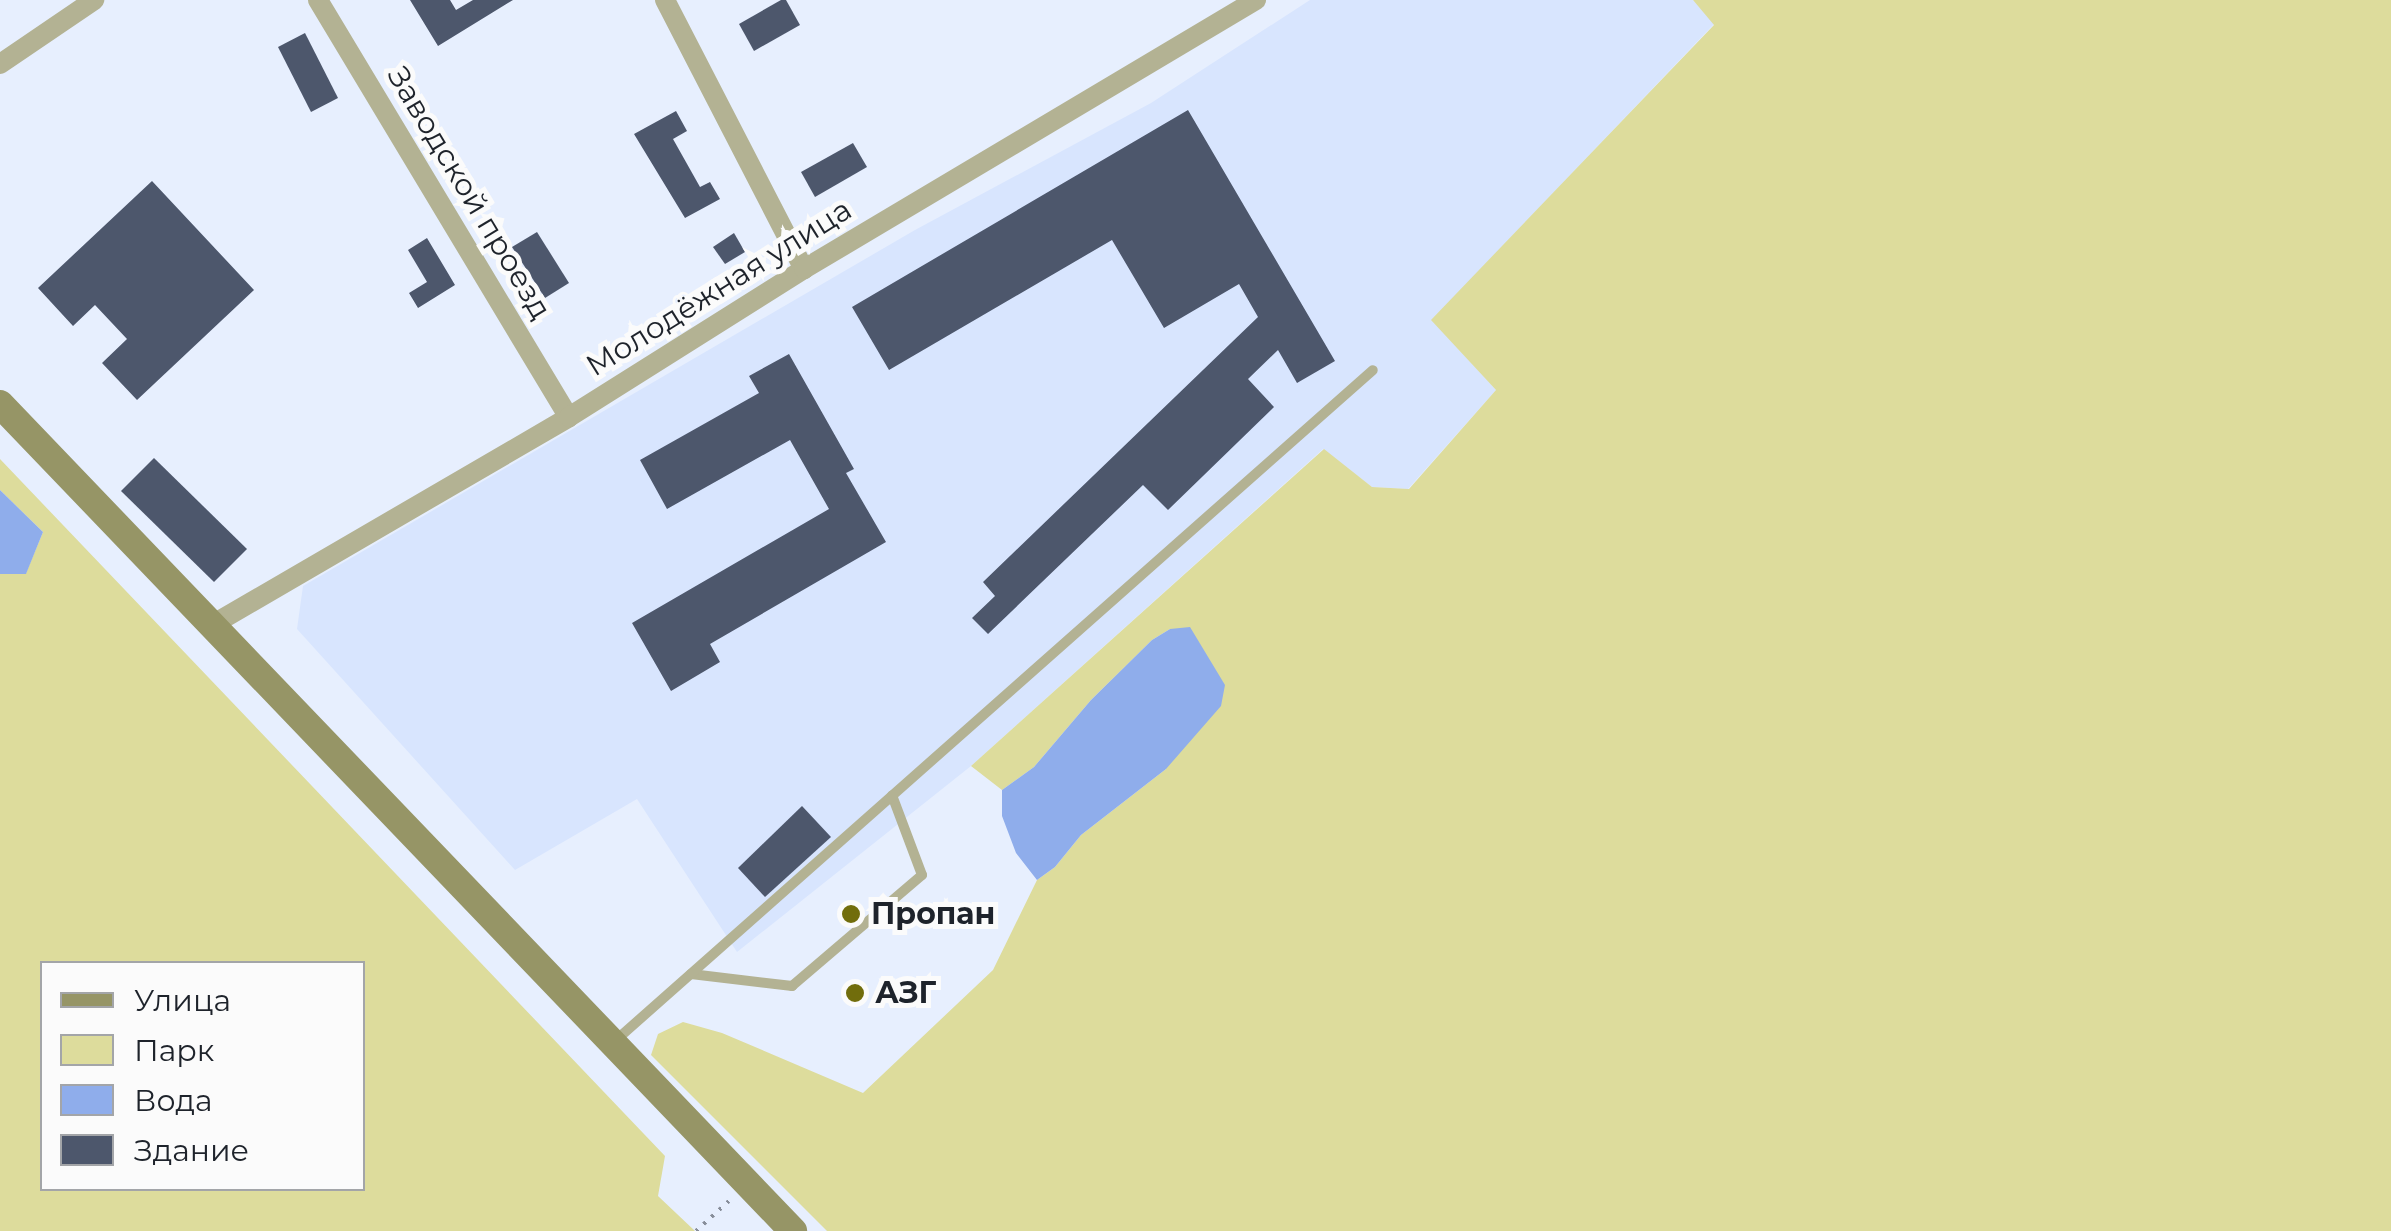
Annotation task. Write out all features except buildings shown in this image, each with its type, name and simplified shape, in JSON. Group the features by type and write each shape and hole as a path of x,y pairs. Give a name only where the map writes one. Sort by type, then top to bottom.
{"main road":[{"path":"0,404 793,1231"}],"street":[{"path":"0,64 94,0"},
{"name":"Заводской проезд","path":"318,0 568,417"},
{"path":"665,0 804,269"},
{"name":"Молодёжная улица","path":"212,626 568,417 804,269 1256,0"}],"lane":[{"path":"614,1042 1373,370"},
{"path":"691,974 792,986 922,874 892,796"}],"path":[{"path":"696,1231 748,1184"}],"shaded area":[{"path":"1310,0 1693,0 1714,24 1432,320 1496,390 1408,489 1372,487 1323,449 971,766 737,952 637,799 515,870 297,629 303,586 915,230 1151,103"}],"green space":[{"path":"1693,0 2391,0 2391,1231 827,1231 651,1055 658,1034 683,1022 722,1033 863,1093 993,970 1037,880 1055,867 1081,835 1166,769 1170,629 1152,640 1091,700 1034,767 1002,790 971,766 1324,449 1372,487 1409,489 1496,390 1431,320 1714,25"},
{"path":"0,459 665,1156 658,1196 695,1231 0,1231 0,574 26,573 43,532 0,490"}],"water":[{"path":"0,490 43,532 26,574 0,574"},
{"path":"1190,627 1225,685 1221,706 1166,769 1081,835 1055,867 1037,880 1016,853 1002,816 1002,790 1034,767 1091,700 1152,640 1170,629"}],"place":[{"name":"Пропан","path":"851,914"},
{"name":"АЗГ","path":"855,993"}]}
